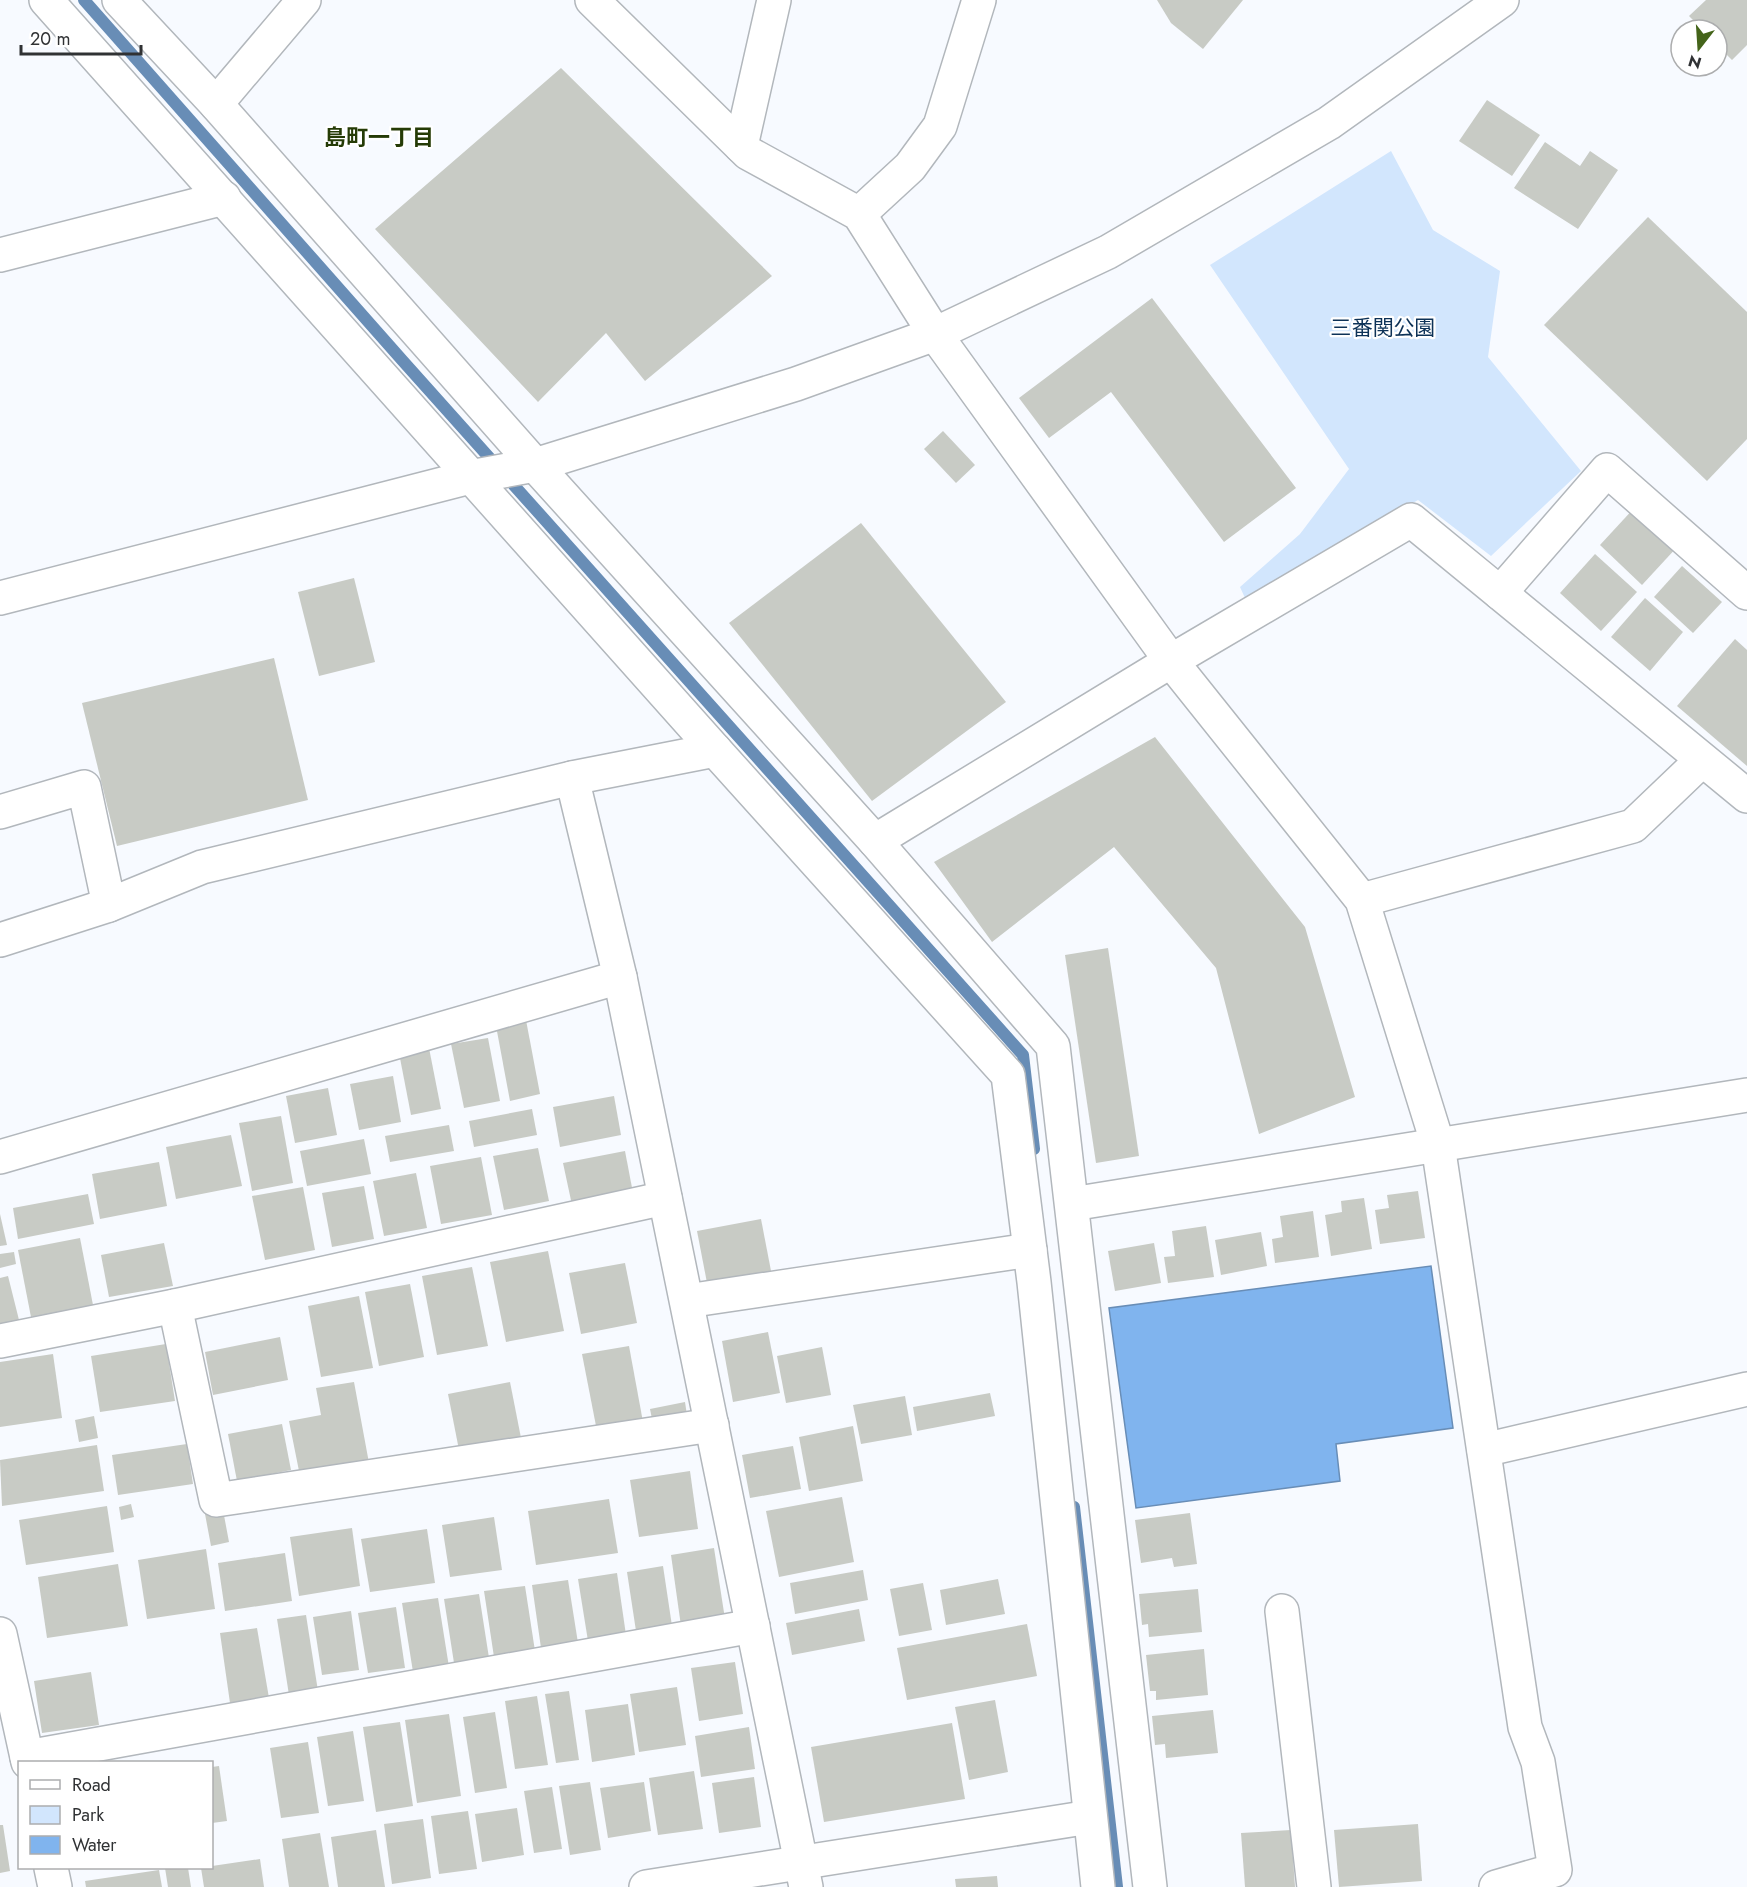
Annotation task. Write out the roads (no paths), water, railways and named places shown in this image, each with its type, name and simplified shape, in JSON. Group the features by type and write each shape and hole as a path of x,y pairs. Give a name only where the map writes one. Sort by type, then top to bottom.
{"street":[{"path":"46,0 714,750 1008,1075 1030,1250 1098,1887"},
{"path":"119,0 216,104 535,465 875,841 1053,1046 1150,1887"},
{"path":"216,104 304,0"},
{"path":"592,0 748,153 859,214 935,334 1171,661 1362,900 1438,1145 1525,1727 1538,1762 1555,1870 1496,1887"},
{"path":"741,146 774,0"},
{"path":"859,214 910,167 940,126 979,0"},
{"path":"0,598 470,477 535,465 796,384 935,334 1108,252 1329,123 1502,0"},
{"path":"0,255 224,198"},
{"path":"1500,593 1607,471 1747,593"},
{"path":"875,841 1171,661 1411,520 1747,796"},
{"path":"0,940 109,905 202,867 572,778 714,750"},
{"path":"1362,900 1633,826 1702,760"},
{"path":"572,778 620,977 804,1874"},
{"path":"0,812 84,787 109,905"},
{"path":"0,1157 620,977"},
{"path":"1072,1204 1747,1095"},
{"path":"0,1341 175,1306 665,1198"},
{"path":"687,1301 1030,1250"},
{"path":"175,1306 216,1500 712,1425"},
{"path":"1484,1450 1747,1389"},
{"path":"1282,1611 1314,1887"},
{"path":"0,1634 27,1760 753,1626"},
{"path":"646,1887 804,1874 1090,1817"},
{"path":"51,1869 55,1887"}],"water":[{"path":"1431,1266 1453,1428 1336,1444 1340,1481 1136,1508 1109,1308"}],"waterway":[{"path":"84,0 402,360 1023,1055 1034,1149"},
{"path":"1074,1507 1117,1887"}],"district":[{"name":"島町一丁目","path":"379,137"}],"park label":[{"name":"三番関公園","path":"1383,328"}]}
